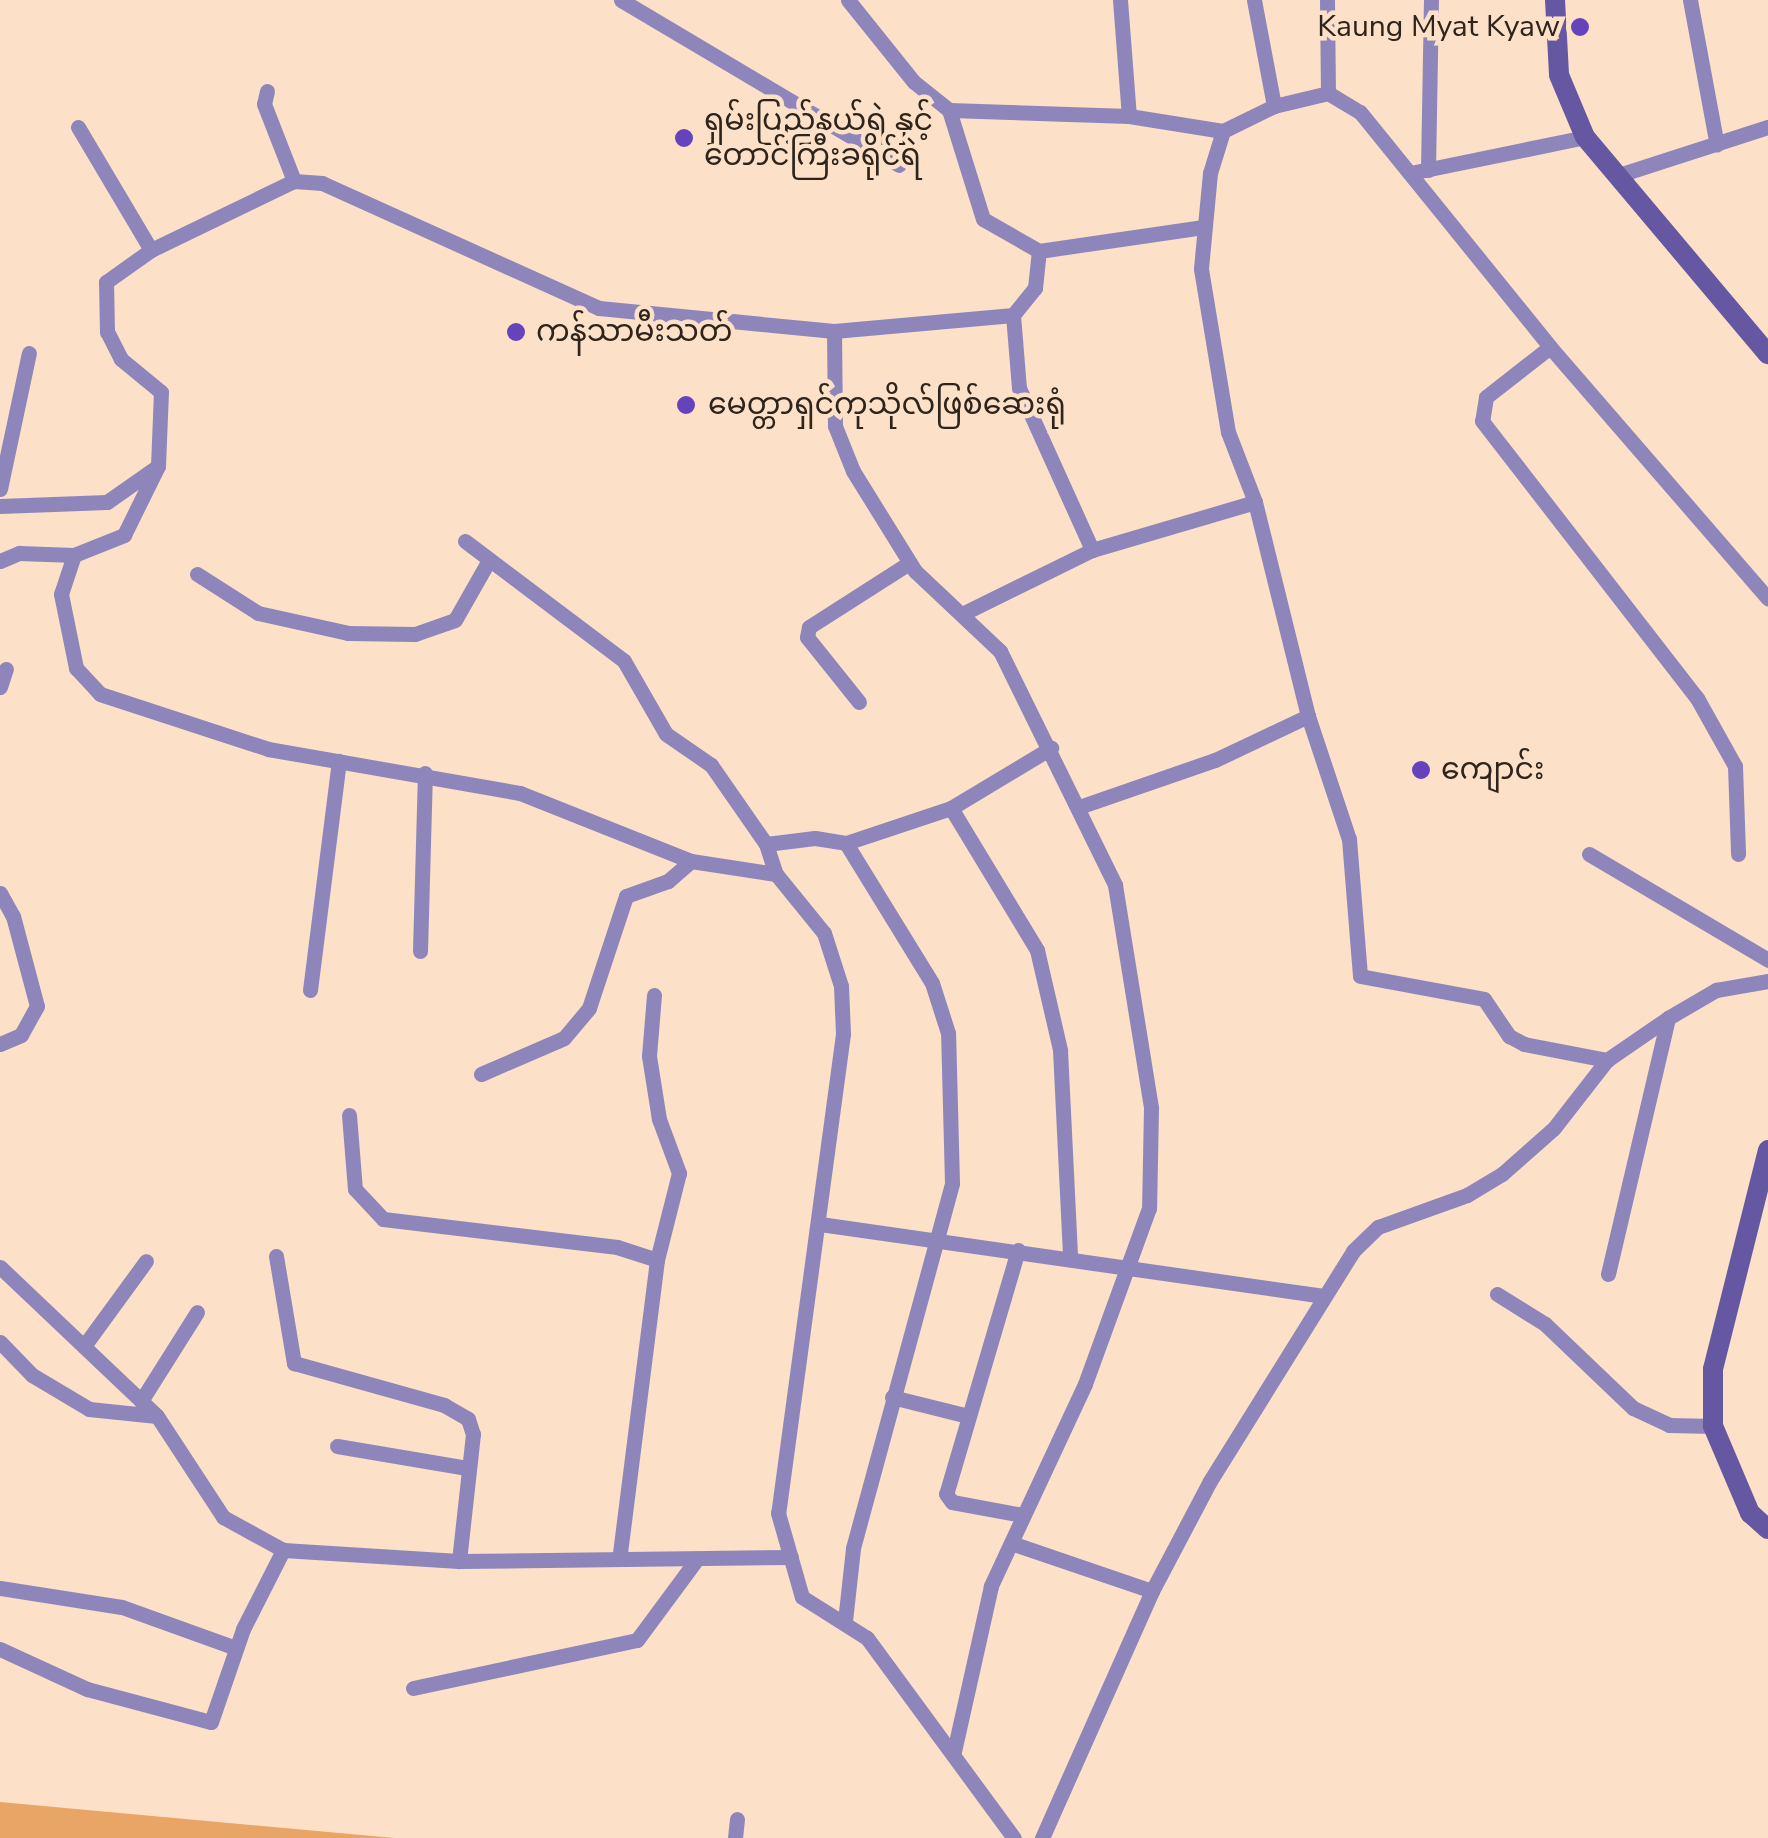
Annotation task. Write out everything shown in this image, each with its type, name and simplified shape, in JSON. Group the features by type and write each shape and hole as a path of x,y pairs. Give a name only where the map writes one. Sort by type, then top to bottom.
{"street":[{"path":"621,0 899,166"},
{"path":"848,0 914,82 949,110 983,219 1039,251 1203,227"},
{"path":"1120,0 1129,116"},
{"path":"1254,0 1274,106"},
{"path":"1327,0 1328,93"},
{"path":"1421,171 1431,0"},
{"path":"1555,0 1559,74 1585,138 1768,354"},
{"path":"1690,0 1717,145"},
{"path":"267,91 264,104 294,181"},
{"path":"949,110 1129,116 1223,131 1274,106 1328,93 1360,112 1421,171 1550,348 1768,599"},
{"path":"78,127 151,250"},
{"path":"1619,174 1768,127"},
{"path":"1223,131 1203,227 1202,269 1228,432 1254,502 1308,716 1349,839 1360,976 1484,999 1509,1036 1524,1044 1607,1060"},
{"path":"1421,171 1585,138"},
{"path":"0,561 19,553 74,555 124,535 158,466 161,392 120,359 107,332 106,282 151,250 294,181 322,183 599,308 834,331 1012,315 1035,288 1039,251"},
{"path":"1012,315 1019,388 1092,550"},
{"path":"834,331 835,426 876,515 909,562 1000,651 1115,885 1129,942 1151,1108 1149,1208 1085,1384 991,1586 954,1752"},
{"path":"1550,348 1486,397 1482,421 1714,727 1735,766 1738,854"},
{"path":"0,489 28,353"},
{"path":"0,506 107,502 158,466"},
{"path":"964,613 1092,550 1254,502"},
{"path":"465,540 488,562 624,661 666,734 711,765 766,844 776,874 824,933 841,986 844,1034 778,1513 802,1597 867,1638 1014,1838"},
{"path":"74,555 60,594 76,668 100,694 268,749 520,793 691,861 776,874"},
{"path":"197,574 258,612 348,633 416,634 455,620 488,562"},
{"path":"859,702 807,637 809,627 909,562"},
{"path":"0,687 6,669"},
{"path":"1078,807 1215,760 1308,716"},
{"path":"766,844 815,838 846,843 951,808 1051,748"},
{"path":"310,990 339,761"},
{"path":"420,951 425,774"},
{"path":"951,808 1037,950 1062,1068 1070,1258"},
{"path":"844,1621 852,1548 892,1398 942,1241 952,1183 948,1032 932,982 846,843"},
{"path":"1589,854 1768,960"},
{"path":"481,1074 564,1038 589,1008 626,896 668,882 691,861"},
{"path":"0,893 13,916 38,1006 21,1035 0,1044"},
{"path":"1042,1838 1152,1591 1324,1296 1378,1227 1467,1195 1502,1174 1554,1128 1607,1060 1716,990 1768,980"},
{"path":"619,1558 657,1260 679,1173 659,1120 649,1056 654,995"},
{"path":"1608,1274 1668,1018"},
{"path":"349,1114 355,1189 382,1220 617,1246 657,1260"},
{"path":"1768,1150 1714,1369 1713,1426 1750,1513 1768,1530"},
{"path":"820,1224 1324,1296"},
{"path":"1018,1250 946,1494 952,1502 1024,1515"},
{"path":"276,1256 294,1363 460,1412 474,1434 459,1561"},
{"path":"84,1346 146,1262"},
{"path":"0,1267 157,1416 223,1518 283,1550 459,1561 791,1558"},
{"path":"1497,1294 1545,1324 1633,1408 1669,1424 1713,1426"},
{"path":"141,1401 197,1312"},
{"path":"1,1345 32,1376 89,1409 157,1416"},
{"path":"892,1398 968,1416"},
{"path":"337,1446 467,1468"},
{"path":"1012,1544 1152,1591"},
{"path":"0,1649 87,1689 211,1722 236,1648 283,1550"},
{"path":"413,1688 637,1640 697,1559"},
{"path":"0,1588 122,1607 236,1648"},
{"path":"735,1838 736,1819"}],"shaded area":[{"path":"0,1802 394,1838 0,1838"}],"place":[{"name":"Kaung Myat Kyaw","path":"1580,27"},
{"name":"ရှမ်းပြည်နယ်ရဲ နှင့် တောင်ကြီးခရိုင်ရဲ","path":"684,138"},
{"name":"ကန်သာမီးသတ်","path":"516,332"},
{"name":"မေတ္တာရှင်ကုသိုလ်ဖြစ်ဆေးရုံ","path":"686,405"},
{"name":"ကျောင်း","path":"1421,770"}]}
